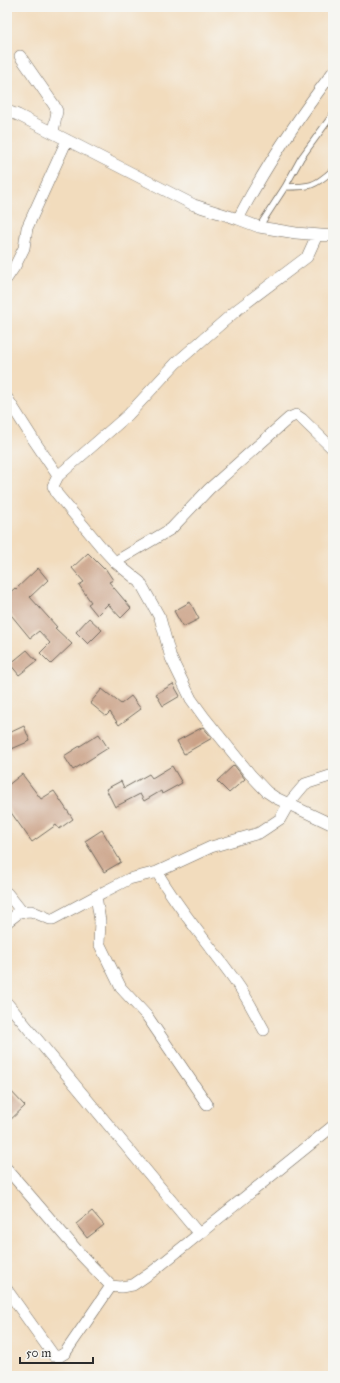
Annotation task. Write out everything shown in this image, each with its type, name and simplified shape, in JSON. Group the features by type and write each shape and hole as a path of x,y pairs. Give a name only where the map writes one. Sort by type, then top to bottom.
{"street":[{"path":"20,56 57,111 53,132"},
{"path":"238,219 252,191 281,146 333,72"},
{"path":"7,111 18,114 194,204 259,227 296,233 333,236"},
{"path":"7,278 24,248 27,228 67,140"},
{"path":"317,235 307,256 238,309 182,358 128,416 58,476 53,486 57,494 103,549 115,562 140,582 160,618 171,658 191,699 254,778 267,792 276,798 333,825"},
{"path":"7,398 33,440 58,476"},
{"path":"115,562 171,529 209,489 289,418 296,415 302,419 333,449"},
{"path":"18,912 31,911 53,919 129,879 157,872 211,847 259,833 280,819 289,803 305,784 333,775"},
{"path":"157,872 166,889 192,925 214,950 238,984 264,1030"},
{"path":"7,893 19,908 16,915 7,922"},
{"path":"96,896 100,921 99,943 121,988 132,1002 147,1016 207,1104"},
{"path":"7,1003 199,1234"},
{"path":"7,1169 82,1256 111,1286 121,1287 133,1285 152,1272 333,1126"},
{"path":"7,1290 54,1356 60,1356 65,1353 111,1286"}],"lane":[{"path":"259,227 285,187 301,158 333,114"},
{"path":"285,187 307,187 316,183 333,170"}],"building":[{"path":"88,553 104,569 105,568 113,580 109,582 131,608 121,618 108,604 97,615 88,604 91,602 79,585 84,582 72,568"},
{"path":"38,568 48,580 30,597 57,627 55,628 72,644 51,664 40,653 50,643 39,631 30,638 7,610 7,595 15,588 16,589"},
{"path":"190,602 199,619 183,627 174,611"},
{"path":"89,618 102,630 88,644 76,632"},
{"path":"27,650 37,661 19,675 10,664"},
{"path":"173,684 180,696 163,706 156,694"},
{"path":"102,689 121,704 131,696 141,709 119,725 110,712 106,716 90,703"},
{"path":"24,726 30,741 7,751 7,734"},
{"path":"203,727 212,738 184,754 177,741"},
{"path":"99,734 108,748 73,770 64,756"},
{"path":"234,765 245,779 229,793 217,781"},
{"path":"172,766 182,783 162,794 161,791 144,801 140,794 115,807 106,789 121,781 124,788 149,774 152,778"},
{"path":"22,774 41,799 54,791 73,819 59,829 56,825 32,842 7,807 7,786"},
{"path":"102,830 121,862 104,872 85,841"},
{"path":"7,1087 25,1106 7,1123"},
{"path":"92,1211 104,1225 87,1238 76,1224"}]}
